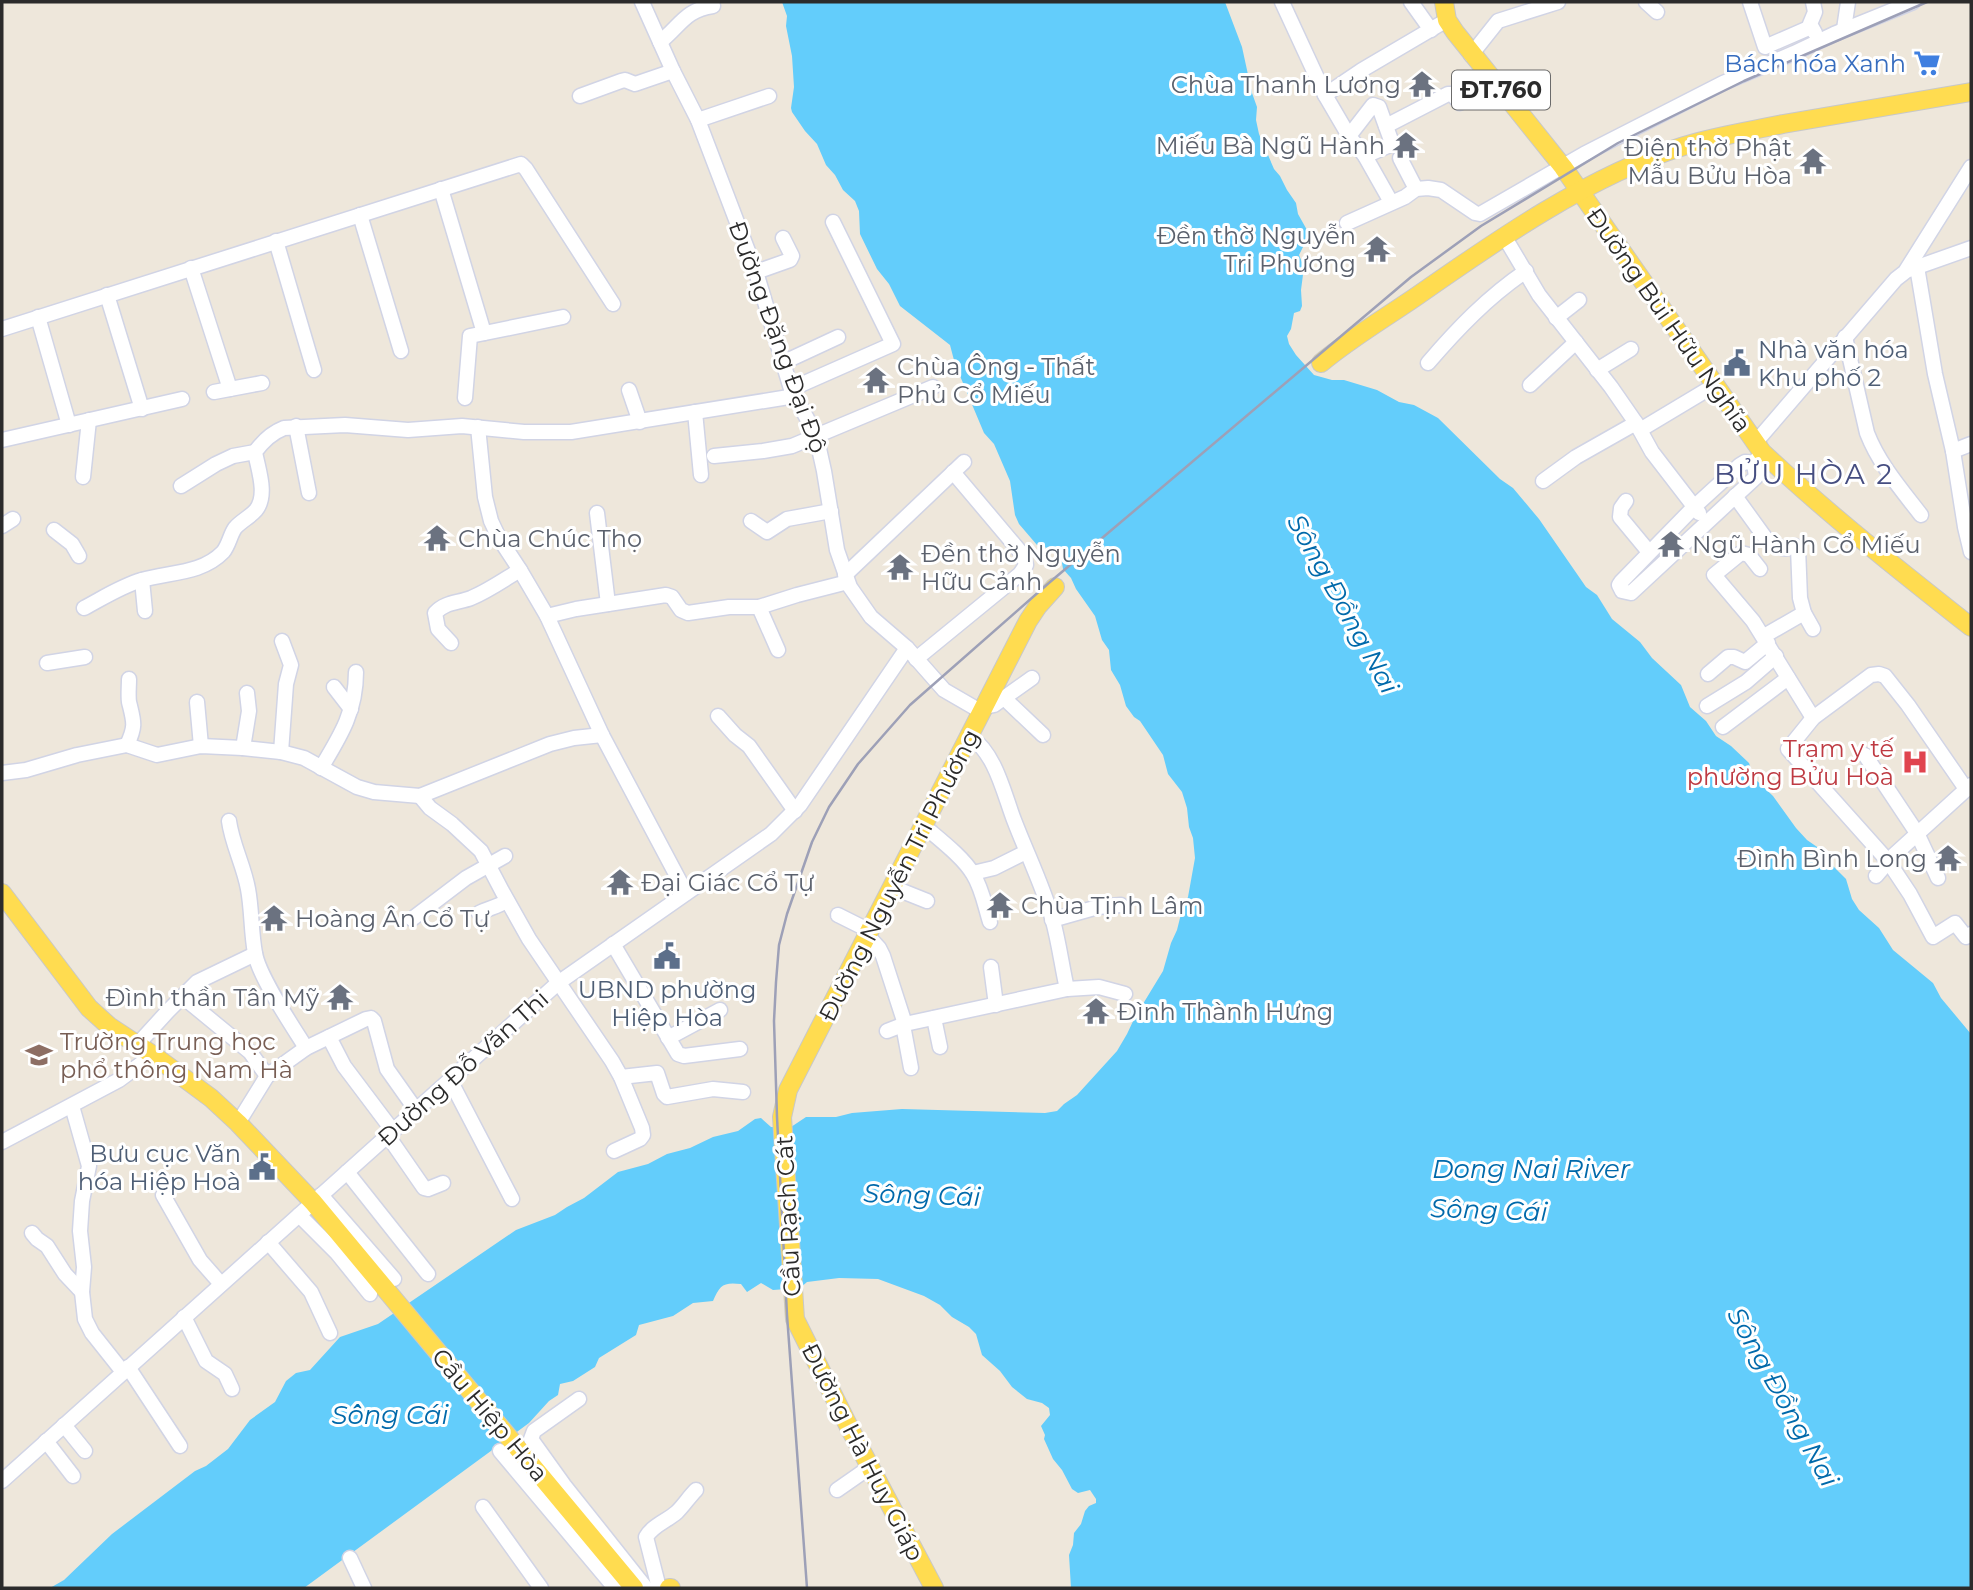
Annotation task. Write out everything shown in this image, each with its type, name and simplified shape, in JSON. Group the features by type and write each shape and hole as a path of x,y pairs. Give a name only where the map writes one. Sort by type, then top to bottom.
{"main road":[{"name":"Đường Bùi Hữu Nghĩa","path":"1444,2 1447,20 1471,55 1563,167 1715,385 1757,452 1971,627"},
{"path":"1323,366 1348,349 1368,330 1504,236 1580,192 1638,164 1686,145 1814,118 1971,92"},
{"name":"Đường Nguyễn Tri Phương","path":"782,1117 788,1090 1022,635 1038,606 1056,589"},
{"name":"Cầu Hiệp Hòa","path":"2,893 89,1008 109,1026 211,1098 317,1198 347,1241 618,1580 634,1588"},
{"name":"Cầu Rạch Cát","path":"782,1117 794,1315"},
{"name":"Đường Hà Huy Giáp","path":"794,1315 934,1588"}],"street":[{"name":"Đường Đặng Đại Độ","path":"642,2 698,120 756,272 793,393 816,435 844,579 871,617 912,654 944,690 984,710"},
{"path":"1282,2 1325,95 1391,202"},
{"path":"1411,2 1431,30"},
{"path":"1471,55 1498,21 1558,2"},
{"path":"1750,2 1766,47 1811,27"},
{"path":"1813,2 1815,12 1811,27 1820,40"},
{"path":"1844,29 1848,2"},
{"path":"1347,223 1416,189 1428,188 1441,190 1480,214 1584,154 1723,83 1908,3"},
{"path":"660,42 690,13 713,6"},
{"path":"1325,95 1447,20"},
{"path":"580,96 621,81 635,84 673,71"},
{"path":"1386,127 1448,94 1452,94 1460,103"},
{"path":"698,120 769,96"},
{"path":"1349,136 1373,105 1379,107 1392,140 1390,145 1365,156"},
{"path":"1400,158 1416,189"},
{"path":"2,329 521,164 613,304"},
{"path":"1971,167 1911,270 1953,451 1971,552"},
{"path":"441,189 484,333"},
{"path":"360,215 401,351"},
{"path":"181,486 233,456 255,452 276,431 296,426 345,425 408,430 462,426 524,432 571,432 793,393 893,344 833,222"},
{"path":"1504,236 1539,295 1597,370 1638,427 1652,452 1707,522"},
{"path":"756,272 790,260 792,256 783,238"},
{"path":"276,241 314,370"},
{"path":"1757,452 1756,477 1631,593 1622,591 1620,582 1649,552 1694,507 1757,452 1845,337 1896,279 1911,270 1971,248"},
{"path":"191,268 230,389"},
{"path":"1428,363 1454,332 1484,303 1526,271"},
{"path":"107,295 142,409"},
{"path":"1556,318 1579,300"},
{"path":"38,317 69,425"},
{"path":"465,398 470,336 563,317"},
{"path":"782,363 838,337"},
{"path":"1845,337 1873,447 1882,464 1921,515"},
{"path":"1530,385 1576,342"},
{"path":"1597,370 1631,349"},
{"path":"214,392 262,383"},
{"path":"1543,481 1576,457 1715,385"},
{"path":"713,456 792,446 933,387"},
{"path":"629,390 640,422"},
{"path":"2,440 182,400"},
{"path":"695,412 701,475"},
{"path":"83,477 89,420"},
{"path":"296,426 309,493"},
{"path":"478,428 485,497 491,521 547,616 602,735 686,893"},
{"path":"1953,451 1971,444"},
{"path":"84,608 114,591 142,580 194,569 222,552 237,526 257,508 260,501 262,492 255,452"},
{"name":"Đường Đỗ Văn Thi","path":"2,1481 558,983 771,834 795,811 912,654 1020,574 1026,565 1023,555 959,467 844,579"},
{"path":"1735,496 1769,543 1786,550 1795,546 1798,548 1800,598 1804,613 1813,629"},
{"path":"1626,501 1621,508 1620,517 1649,552"},
{"path":"751,522 767,532 787,519 831,511"},
{"path":"597,513 607,604"},
{"path":"54,530 72,544 79,556"},
{"path":"1760,569 1749,555 1741,553 1714,575 1754,621 1813,718"},
{"path":"451,643 438,629 435,613 439,608 470,598 520,570"},
{"path":"547,616 576,608 670,595 684,612 688,613 729,607 759,607 844,579"},
{"path":"142,580 145,611"},
{"path":"759,607 778,650"},
{"path":"1708,674 1732,656 1745,662 1766,640 1804,613"},
{"path":"281,752 286,684 291,665 282,641"},
{"path":"1707,706 1746,682 1776,656"},
{"path":"47,663 85,657"},
{"path":"321,768 344,730 356,691 356,672"},
{"path":"1876,876 1888,861 1917,833 1969,787 1885,676 1879,674 1871,675 1813,718 1789,747 1789,751 1888,861 1910,894 1933,937 1956,923 1966,937 1971,934"},
{"path":"984,710 1032,678"},
{"path":"1723,727 1788,678"},
{"path":"127,745 135,721 128,699 129,679"},
{"path":"334,687 351,709"},
{"path":"243,748 249,711 247,693"},
{"path":"1004,698 1043,735"},
{"path":"197,702 201,746"},
{"path":"718,716 749,746 795,811"},
{"path":"2,773 26,770 77,755 127,745 157,755 201,746 243,748 281,752 304,758 357,787 374,792 420,796 550,744 602,735"},
{"path":"970,736 981,744 992,760 1038,878 1052,920 1067,989"},
{"path":"1865,755 1917,833 1938,878"},
{"path":"420,796 430,808 481,851 529,939 597,1037 621,1077 643,1135 614,1151"},
{"path":"229,821 248,887 255,940 254,954 262,975 306,1048"},
{"path":"924,826 973,873 990,922"},
{"path":"973,873 993,868 1026,852"},
{"path":"412,919 466,878 505,856"},
{"path":"892,887 927,901"},
{"path":"479,913 507,901"},
{"path":"1052,920 1098,907 1121,905"},
{"path":"838,915 869,933 883,956 904,1025 911,1068"},
{"path":"613,944 680,1056 740,1049"},
{"path":"137,1045 197,982 254,954"},
{"path":"991,967 996,1005"},
{"path":"887,1031 1067,989 1099,987 1125,994"},
{"path":"183,997 250,1052 267,1076"},
{"path":"668,1038 720,1010"},
{"path":"238,1123 267,1076 306,1048 366,1018 374,1021 387,1069 416,1110"},
{"path":"934,1018 940,1046"},
{"path":"329,1037 344,1066 424,1188 443,1183"},
{"path":"2,1142 119,1080 153,1055"},
{"path":"621,1077 657,1073 663,1094 667,1097 713,1089 743,1093"},
{"path":"450,1080 512,1199"},
{"path":"72,1106 89,1166 80,1221 85,1319 88,1327 126,1370 180,1446"},
{"path":"346,1172 428,1274"},
{"path":"163,1195 200,1260 221,1284"},
{"path":"317,1198 394,1279"},
{"path":"299,1214 337,1253 370,1294"},
{"path":"32,1233 47,1245 65,1274 82,1292"},
{"path":"268,1242 311,1292 330,1333"},
{"path":"184,1317 206,1361 225,1374 232,1389"},
{"path":"579,1399 534,1431 531,1439 646,1588"},
{"path":"64,1425 86,1451"},
{"path":"46,1441 73,1476"},
{"path":"500,1451 618,1580"},
{"path":"837,1490 870,1467"},
{"path":"659,1588 646,1537 650,1530 676,1513 696,1490"},
{"path":"483,1507 541,1588"},
{"path":"349,1558 364,1588"}],"water":[{"name":"Dong Nai River","path":"782,2 1225,2 1242,47 1257,107 1259,134 1274,169 1296,203 1298,214 1307,230 1299,255 1304,267 1302,306 1300,311 1294,313 1287,336 1296,355 1314,375 1377,390 1438,418 1500,479 1513,488 1539,519 1586,587 1597,595 1612,619 1640,642 1652,658 1681,685 1690,707 1706,721 1716,736 1749,763 1754,778 1773,796 1796,828 1823,851 1826,859 1846,879 1852,899 1859,910 1879,928 1893,950 1933,983 1941,998 1971,1034 1971,1588 1071,1588 1069,1555 1074,1533 1081,1524 1085,1511 1096,1503 1096,1499 1090,1490 1078,1493 1072,1489 1053,1459 1041,1426 1050,1415 1049,1408 1027,1399 1012,1387 1000,1371 982,1355 976,1334 940,1305 924,1296 878,1279 839,1278 807,1282 800,1288 773,1290 761,1283 747,1292 741,1284 726,1284 720,1288 713,1301 693,1303 673,1316 639,1325 636,1335 599,1358 595,1367 573,1381 560,1384 558,1395 529,1423 304,1588 50,1588 64,1580 112,1534 228,1449 250,1420 275,1402 286,1381 296,1373 310,1370 340,1337 378,1324 516,1230 555,1215 584,1198 618,1172 648,1164 713,1137 738,1131 761,1118 771,1127 785,1128 806,1117 836,1117 902,1109 1045,1113 1057,1111 1077,1095 1117,1051 1163,971 1188,897 1195,858 1182,792 1168,774 1163,755 1140,721 1126,706 1120,685 1111,670 1109,650 1102,640 1095,616 1063,569 1061,557 1054,550 1037,545 1019,524 1010,481 994,444 984,433 955,364 950,345 900,306 889,284 877,269 860,234 859,211 855,201 843,190 826,165 817,144 792,112 792,56 786,26 787,16"}],"railway":[{"path":"807,1588 787,1315 777,1117 774,1021 776,982 779,945 812,842 829,807 858,764 910,705 1050,582 1411,277 1481,226 1618,143 1744,81 1927,2"}],"place":[{"name":"Bách hóa Xanh","path":"1927,63"},
{"name":"Chùa Thanh Lương","path":"1422,84"},
{"name":"Miếu Bà Ngũ Hành","path":"1406,145"},
{"name":"Điện thờ Phật Mẫu Bửu Hòa","path":"1813,161"},
{"name":"Đền thờ Nguyễn Tri Phương","path":"1377,249"},
{"name":"Nhà văn hóa Khu phố 2","path":"1737,363"},
{"name":"Chùa Ông - Thất Phủ Cổ Miếu","path":"876,380"},
{"name":"Chùa Chúc Thọ","path":"437,538"},
{"name":"Ngũ Hành Cổ Miếu","path":"1671,544"},
{"name":"Đền thờ Nguyễn Hữu Cảnh","path":"900,567"},
{"name":"Trạm y tế phường Bửu Hoà","path":"1915,762"},
{"name":"Đình Bình Long","path":"1948,858"},
{"name":"Đại Giác Cổ Tự","path":"620,882"},
{"name":"Chùa Tịnh Lâm","path":"1000,905"},
{"name":"Hoàng Ân Cổ Tự","path":"274,918"},
{"name":"UBND phường Hiệp Hòa","path":"667,956"},
{"name":"Đình thần Tân Mỹ","path":"340,997"},
{"name":"Đình Thành Hưng","path":"1096,1011"},
{"name":"Trường Trung học phổ thông Nam Hà","path":"39,1055"},
{"name":"Bưu cục Văn hóa Hiệp Hoà","path":"262,1167"}],"district":[{"name":"BỬU HÒA 2","path":"1804,474"}],"water label":[{"name":"Sông Đồng Nai","path":"1343,604"},
{"name":"Sông Cái","path":"922,1195"},
{"name":"Sông Cái","path":"1489,1210"},
{"name":"Sông Đồng Nai","path":"1783,1397"},
{"name":"Sông Cái","path":"390,1415"}]}
